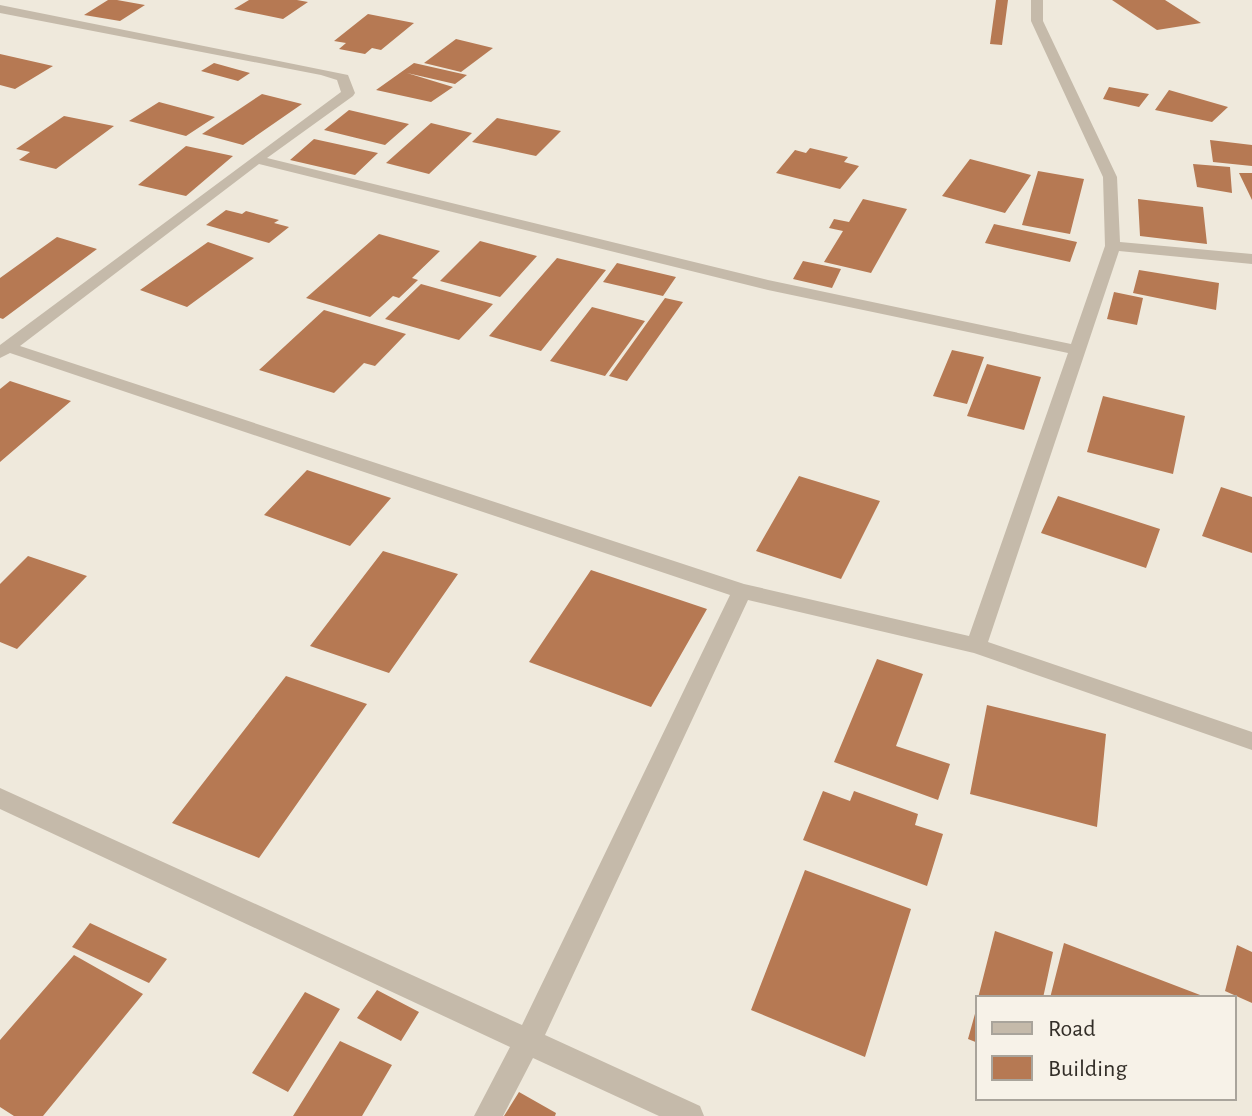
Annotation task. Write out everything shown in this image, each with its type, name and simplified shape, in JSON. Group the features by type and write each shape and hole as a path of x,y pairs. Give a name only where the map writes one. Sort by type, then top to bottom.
{"street":[{"path":"976,646 1113,246 1110,177 1037,21 1037,0"},
{"path":"0,9 301,66 343,78 348,93 4,350"},
{"path":"256,159 768,285 1077,350"},
{"path":"1113,246 1252,259"},
{"path":"4,350 742,591 976,646 1252,741"},
{"path":"488,1116 529,1040 742,591"},
{"path":"0,798 690,1116"}],"building":[{"path":"108,0 145,5 120,21 84,15"},
{"path":"249,0 308,2 283,19 234,9"},
{"path":"996,0 1008,0 1002,45 990,44"},
{"path":"1112,0 1165,0 1201,23 1157,30"},
{"path":"368,14 414,23 381,50 372,48 365,54 339,49 346,43 334,41"},
{"path":"456,39 493,48 461,72 424,63"},
{"path":"0,54 53,66 15,89 0,85"},
{"path":"214,63 250,73 238,81 201,71"},
{"path":"414,63 467,75 455,84 407,73 453,87 431,102 376,90"},
{"path":"1109,87 1149,94 1139,107 1103,99"},
{"path":"1169,90 1228,107 1212,122 1155,110"},
{"path":"262,94 302,104 243,145 202,134"},
{"path":"159,102 215,117 186,136 129,121"},
{"path":"349,110 409,124 385,145 324,130"},
{"path":"64,116 114,126 56,169 19,160 30,152 16,149"},
{"path":"497,118 561,131 536,156 472,142"},
{"path":"431,123 472,133 429,174 386,163"},
{"path":"314,139 378,153 355,175 290,160"},
{"path":"1210,140 1252,145 1252,166 1213,162"},
{"path":"186,146 233,156 186,196 138,185"},
{"path":"810,148 848,157 844,162 859,166 840,189 776,173 795,150 806,153"},
{"path":"970,159 1031,175 1005,213 942,196"},
{"path":"1193,164 1230,167 1232,193 1197,187"},
{"path":"1038,171 1084,179 1070,234 1022,225"},
{"path":"1239,173 1252,173 1252,200"},
{"path":"863,199 907,209 871,273 824,262 843,231 829,228 834,219 849,222"},
{"path":"1138,199 1203,207 1207,244 1140,236"},
{"path":"226,210 242,214 246,211 279,220 274,223 289,227 269,243 206,225"},
{"path":"994,224 1077,242 1070,262 985,243"},
{"path":"379,234 440,251 412,278 418,280 399,298 393,296 370,317 306,298"},
{"path":"57,237 97,249 3,319 0,318 0,278"},
{"path":"480,241 537,256 500,297 440,281"},
{"path":"208,242 254,258 187,307 140,290"},
{"path":"557,258 606,270 541,351 489,336"},
{"path":"803,261 841,269 832,288 793,279"},
{"path":"617,263 676,277 663,296 603,282"},
{"path":"1139,270 1219,283 1216,310 1133,293"},
{"path":"421,284 493,304 459,340 385,319"},
{"path":"1114,292 1143,298 1137,325 1107,319"},
{"path":"665,298 683,302 627,381 609,376"},
{"path":"592,307 645,321 605,376 550,361"},
{"path":"324,310 406,334 375,366 364,363 334,393 259,370"},
{"path":"952,350 984,357 967,404 933,396"},
{"path":"987,364 1041,377 1024,430 967,416"},
{"path":"10,381 71,401 0,462 0,389"},
{"path":"1103,396 1185,416 1173,474 1087,452"},
{"path":"307,470 391,498 350,546 264,515"},
{"path":"799,476 880,501 841,579 756,551"},
{"path":"1221,487 1252,497 1252,553 1202,536"},
{"path":"1058,496 1160,529 1146,568 1041,533"},
{"path":"383,551 458,574 389,673 310,646"},
{"path":"28,556 87,576 17,649 0,642 0,584"},
{"path":"591,570 707,609 651,707 529,662"},
{"path":"877,659 923,674 896,746 950,764 938,800 834,762"},
{"path":"286,676 367,704 259,858 172,823"},
{"path":"987,705 1106,734 1097,827 970,794"},
{"path":"823,791 850,801 854,791 918,814 915,825 943,834 927,886 803,840"},
{"path":"805,870 911,909 865,1057 751,1010"},
{"path":"90,923 167,959 149,983 72,947"},
{"path":"995,931 1053,952 1043,996 979,996"},
{"path":"1064,943 1203,996 1051,996"},
{"path":"1237,945 1252,952 1252,1003 1225,991"},
{"path":"74,955 143,994 43,1116 14,1116 0,1107 0,1040"},
{"path":"377,990 419,1012 401,1041 357,1018"},
{"path":"305,992 340,1009 288,1092 252,1073"},
{"path":"976,1010 976,1042 968,1039"},
{"path":"340,1041 392,1065 362,1116 293,1116"},
{"path":"519,1092 556,1113 555,1116 504,1116"}]}
